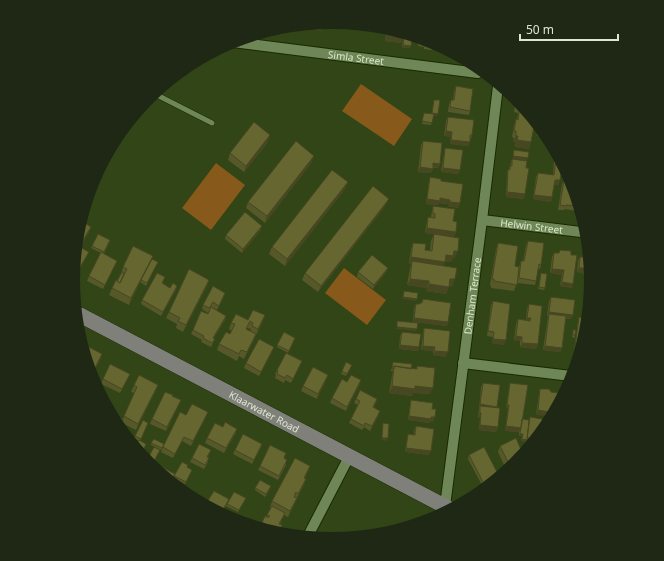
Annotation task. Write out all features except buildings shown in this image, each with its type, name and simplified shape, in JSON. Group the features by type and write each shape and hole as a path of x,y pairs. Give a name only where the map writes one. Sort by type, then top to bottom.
{"street":[{"name":"Simla Street","path":"247,44 474,72"},
{"name":"Denham Terrace","path":"446,504 497,91"},
{"name":"Helwin Street","path":"482,220 579,232"},
{"name":"Klaarwater Road","path":"83,317 350,455 444,506"},
{"path":"463,363 565,375"},
{"path":"311,531 350,455"}],"lane":[{"path":"160,97 212,123"}],"shaded area":[{"path":"361,84 412,119 394,146 342,111"},
{"path":"216,163 245,185 211,230 182,208"},
{"path":"344,268 386,300 367,325 325,293"}]}
